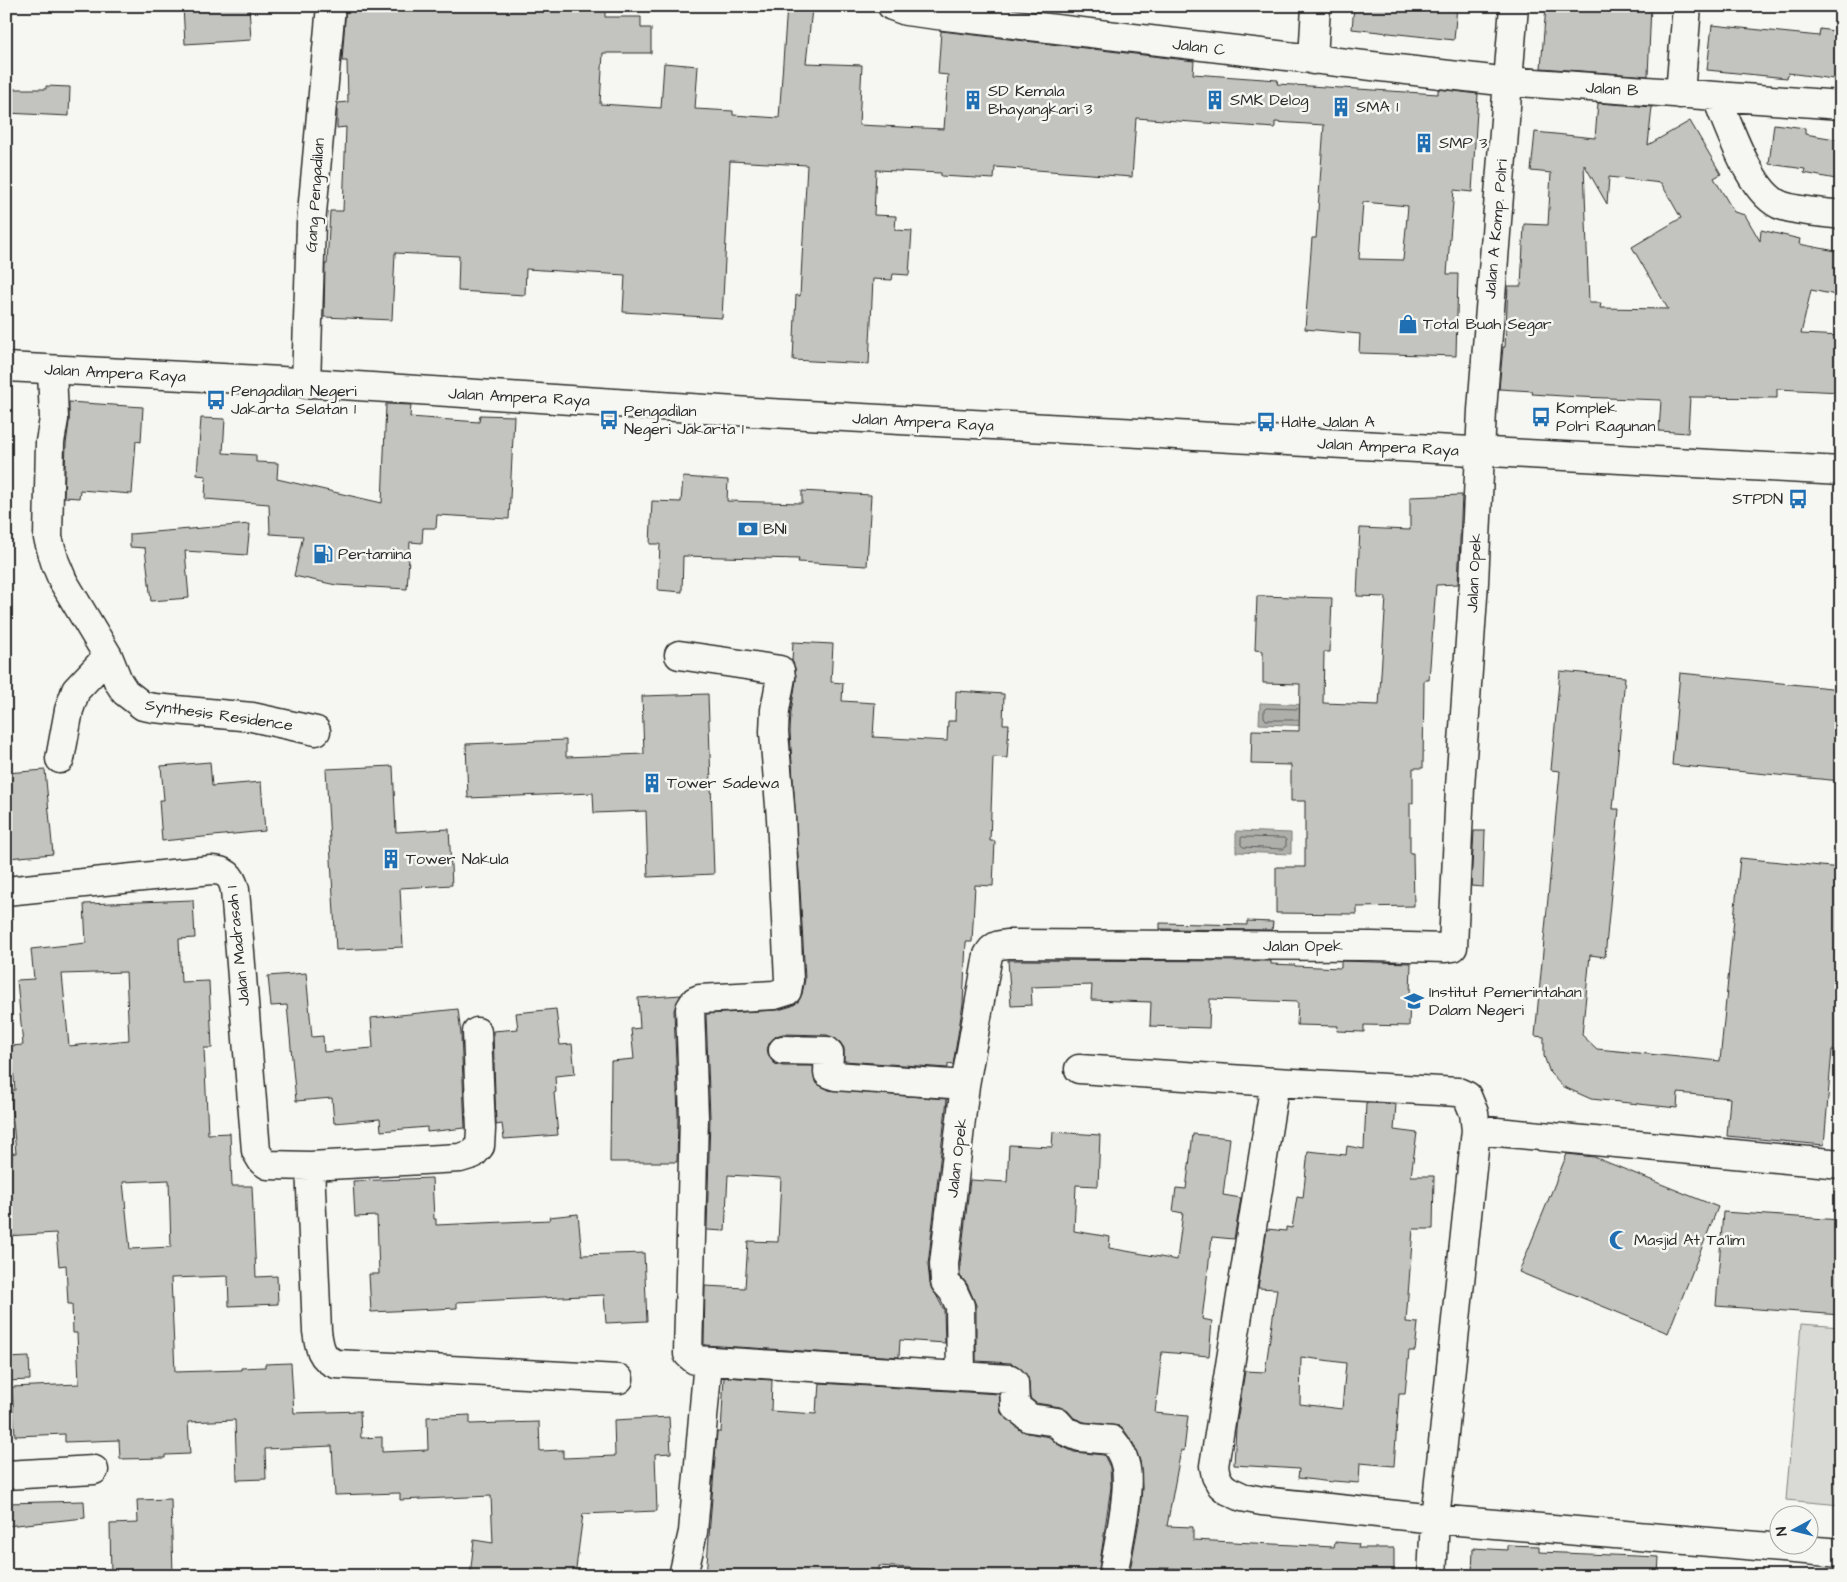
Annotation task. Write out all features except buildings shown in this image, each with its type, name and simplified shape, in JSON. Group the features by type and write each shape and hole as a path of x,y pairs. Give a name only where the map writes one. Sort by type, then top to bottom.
{"street":[{"name":"Gang Pengadilan","path":"306,384 311,224 331,6"},
{"name":"Jalan C","path":"892,6 906,11 937,15 1313,60 1508,81"},
{"path":"1313,60 1316,6"},
{"name":"Jalan A Komp. Polri","path":"1480,451 1514,6"},
{"path":"1680,94 1687,6"},
{"name":"Jalan B","path":"1508,81 1841,105"},
{"path":"1716,96 1751,177 1765,194 1773,201 1784,206 1841,215"},
{"name":"Jalan Ampera Raya","path":"6,367 761,413 1841,471"},
{"name":"Synthesis Residence","path":"47,370 44,419 50,442 48,538 63,581 108,656 124,692 143,706 252,717 316,731"},
{"name":"Jalan Opek","path":"961,1376 960,1306 953,1291 944,1279 944,1264 965,1086 988,956 992,949 997,945 1008,944 1452,948 1480,451"},
{"path":"679,655 776,668 781,672 774,732 781,818 788,987 784,993 774,995 700,999 693,1003 690,1009 694,1117 688,1354 693,1360 1010,1379 1014,1383 1015,1406 1030,1418 1054,1421 1065,1431 1080,1437 1109,1439 1116,1445 1126,1465 1127,1485 1113,1576"},
{"path":"60,759 69,710 76,690 108,656"},
{"name":"Jalan Madrasah 1","path":"6,891 211,870 227,874 233,882 235,890 256,1151 262,1161 268,1164 310,1166 460,1158 473,1154 480,1146 481,1129 477,1032"},
{"path":"783,1050 827,1051 829,1053 828,1073 835,1076 965,1086"},
{"path":"1079,1069 1463,1093 1467,1096 1472,1107 1476,1130 1435,1519 1432,1576"},
{"path":"1275,1082 1215,1457 1216,1476 1221,1485 1242,1498 1332,1509 1841,1553"},
{"path":"1476,1130 1841,1164"},
{"path":"310,1166 317,1331 321,1351 329,1362 336,1364 619,1378"},
{"path":"683,1576 693,1532 708,1361"},
{"path":"6,1475 94,1470"}],"shaded area":[{"path":"1801,1324 1841,1327 1841,1505 1786,1500"}],"water":[{"path":"1260,703 1314,705 1314,726 1259,724"},
{"path":"1236,831 1291,833 1291,854 1236,852"}],"place":[{"name":"SD Kemala Bhayangkari 3","path":"973,100"},
{"name":"SMK Delog","path":"1215,100"},
{"name":"SMA 1","path":"1341,107"},
{"name":"SMP 3","path":"1424,143"},
{"name":"Total Buah Segar","path":"1408,324"},
{"name":"Pengadilan Negeri Jakarta Selatan 1","path":"216,400"},
{"name":"Komplek Polri Ragunan","path":"1541,417"},
{"name":"Pengadilan Negeri Jakarta 1","path":"609,420"},
{"name":"Halte Jalan A","path":"1266,422"},
{"name":"STPDN","path":"1798,499"},
{"name":"BNI","path":"748,529"},
{"name":"Pertamina","path":"323,554"},
{"name":"Tower Sadewa","path":"652,783"},
{"name":"Tower Nakula","path":"391,859"},
{"name":"Institut Pemerintahan Dalam Negeri","path":"1414,1001"},
{"name":"Masjid At Ta'lim","path":"1619,1240"}]}
